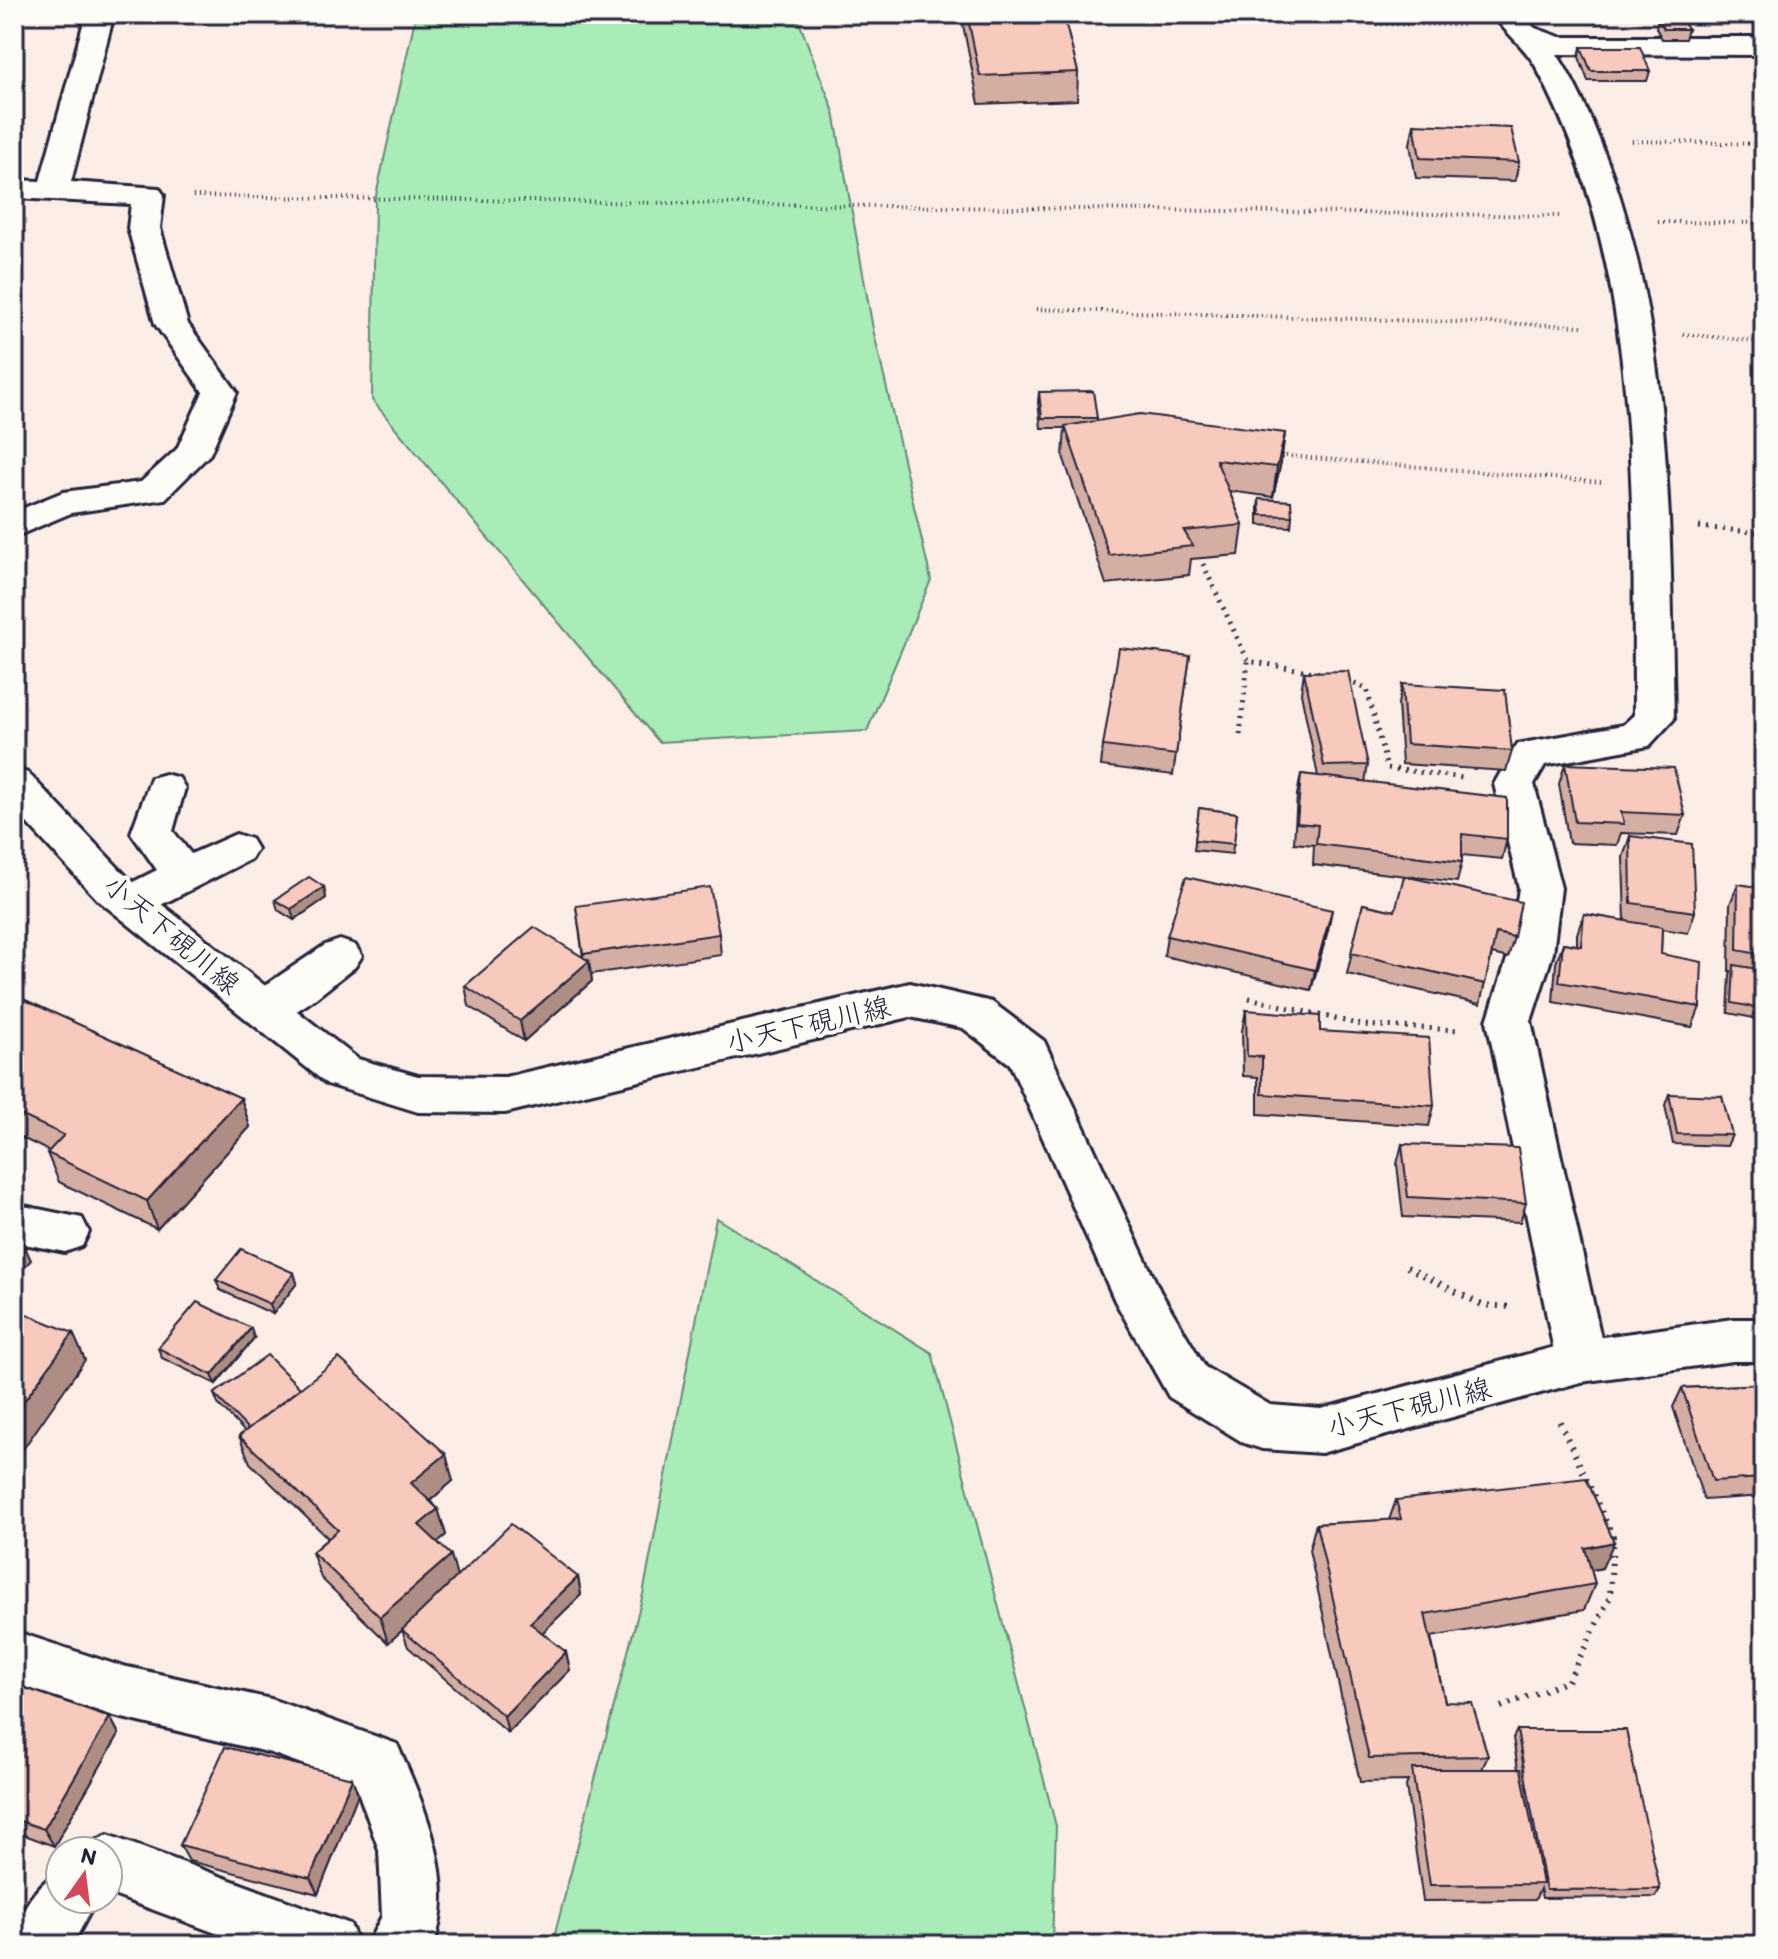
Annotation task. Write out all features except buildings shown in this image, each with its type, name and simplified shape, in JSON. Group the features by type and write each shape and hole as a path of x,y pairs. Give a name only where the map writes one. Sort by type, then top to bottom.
{"street":[{"path":"53,191 100,17"},
{"path":"1515,25 1557,46 1764,46"},
{"path":"1515,25 1549,66 1583,140 1612,219 1648,425 1654,719 1635,736 1531,754 1514,784 1540,888 1531,953 1509,1021 1569,1310 1560,1367"},
{"path":"14,189 148,195 144,228 172,324 220,392 192,454 152,491 63,503 14,526"},
{"name":"小天下硯川線","path":"14,783 130,902 343,1072 418,1094 505,1095 910,1000 976,1014 1028,1053 1140,1301 1187,1382 1262,1427 1321,1431 1560,1367 1733,1340 1764,1340"},
{"path":"165,788 152,833 184,875"},
{"path":"130,902 236,849"},
{"path":"264,1009 340,956"},
{"path":"14,1223 65,1232"},
{"path":"14,1657 114,1690 271,1726 377,1763 408,1850 412,1924 397,1945"},
{"path":"124,1870 329,1945"},
{"path":"38,1945 57,1915"}],"path":[{"path":"100,17 156,23 311,14"},
{"path":"1187,14 1259,23 1515,25"},
{"path":"1583,140 1764,144"},
{"path":"148,195 1764,223"},
{"path":"1036,309 1632,325 1693,336 1764,342"},
{"path":"1271,454 1562,478 1650,505 1764,533"},
{"path":"1203,564 1248,661 1240,735"},
{"path":"1248,661 1332,676"},
{"path":"1344,680 1367,689 1387,768 1474,779 1518,797"},
{"path":"1249,998 1361,1025 1512,1033"},
{"path":"1407,1267 1482,1305 1569,1310"},
{"path":"1501,1707 1568,1681 1610,1597 1613,1537 1560,1367"}],"green space":[{"path":"416,14 796,14 834,112 873,329 931,580 867,731 659,742 372,400 375,200"},
{"path":"716,1218 932,1353 1056,1826 1052,1945 552,1945 643,1594"}]}
